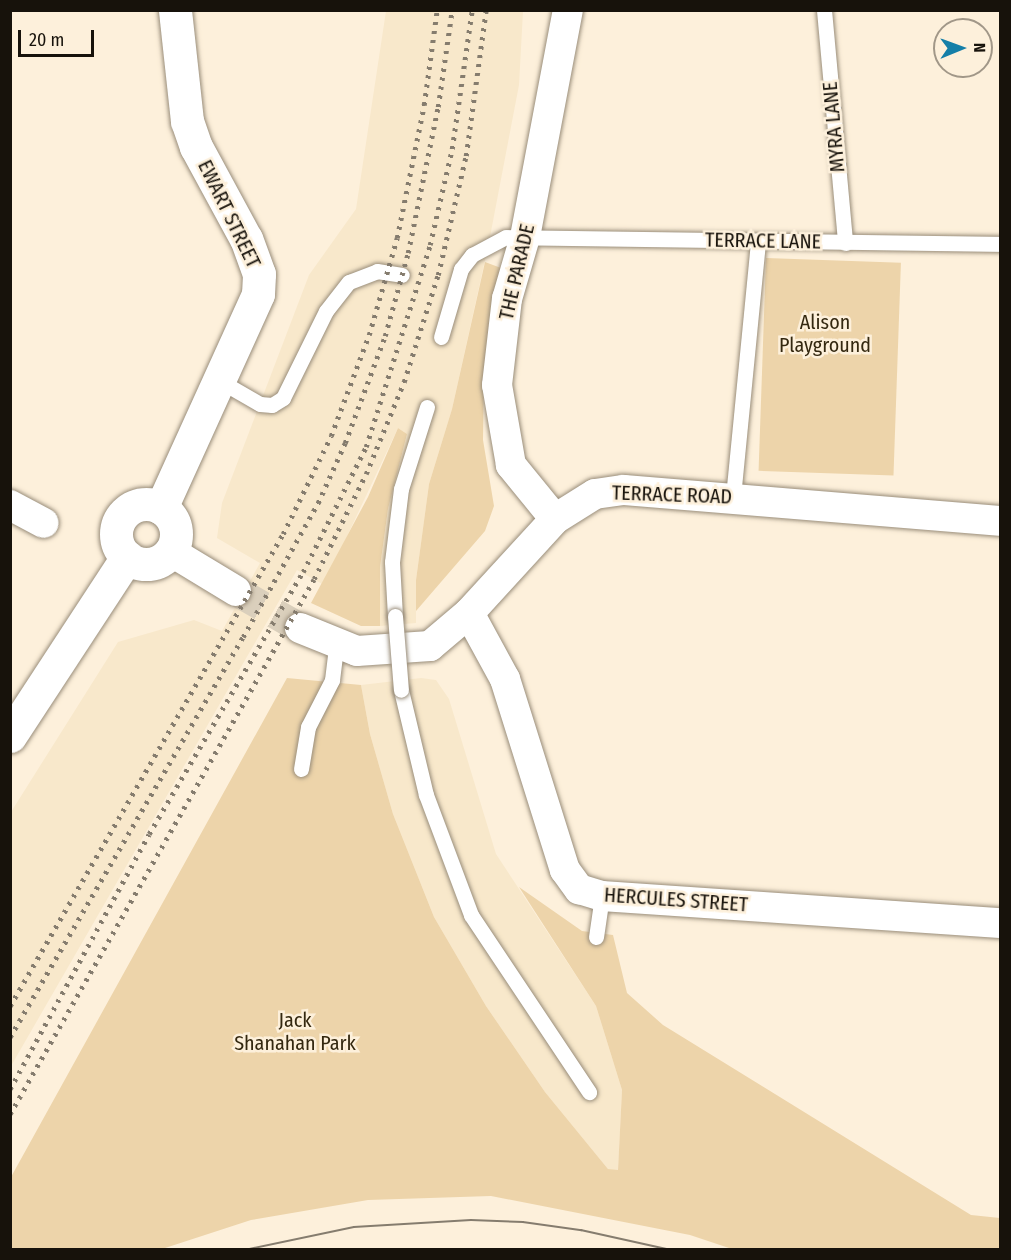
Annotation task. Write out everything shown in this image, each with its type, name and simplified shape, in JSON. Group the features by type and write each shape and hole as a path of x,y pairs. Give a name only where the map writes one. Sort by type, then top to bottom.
{"street":[{"name":"EWART STREET","path":"161,508 258,294 259,274 246,238 200,154 187,121 175,10"},
{"name":"THE PARADE","path":"555,519 511,465 497,385 507,299 525,237 568,10"},
{"name":"TERRACE ROAD","path":"300,628 336,645 378,653 420,649 439,640 469,613 555,519 595,494 624,490 733,497 1000,521"},
{"path":"141,504 161,508 174,523 174,542 170,551 149,563 127,557 117,540 116,530 124,513 141,504"},
{"path":"10,505 44,523"},
{"path":"170,551 236,591"},
{"path":"10,736 127,557"},
{"name":"HERCULES STREET","path":"469,613 505,679 564,870 579,889 602,896 1000,923"}],"lane":[{"name":"MYRA LANE","path":"824,10 845,243"},
{"name":"TERRACE LANE","path":"441,337 461,269 472,255 506,237 1000,244"},
{"path":"733,497 758,241"},
{"path":"220,381 260,404 272,405 283,398 326,311 349,282 376,271 402,275"},
{"path":"427,406 401,489 392,562 401,690 426,795 471,915 589,1092"},
{"path":"301,769 308,727 332,680 336,645"},
{"path":"596,938 602,896"}],"shaded area":[{"path":"386,11 523,11 519,85 489,242 452,409 429,484 416,580 416,623 380,626 380,567 388,509 407,434 398,428 324,585 297,570 11,1066 11,812 118,642 194,620 222,631 260,563 217,538 222,503 309,275 356,209"},
{"path":"421,678 436,680 449,699 496,854 596,1006 622,1090 618,1171 608,1169 545,1092 486,1006 434,917 393,814 370,734 361,685"}],"green space":[{"name":"Alison Playground","path":"766,258 901,263 893,476 759,471"},
{"path":"485,262 501,268 484,369 483,440 494,506 485,531 416,611 416,580 429,484 452,409"},
{"path":"398,428 407,434 388,509 380,567 380,626 361,626 311,603 368,497"},
{"name":"Jack Shanahan Park","path":"287,678 361,685 370,734 393,814 434,917 486,1006 545,1092 608,1169 618,1170 622,1090 596,1006 519,887 582,931 613,935 627,993 663,1025 971,1215 1000,1218 1000,1249 735,1250 690,1235 491,1196 368,1200 251,1220 162,1249 11,1250 11,1177"}],"tunnel":[{"path":"236,591 300,628"}],"tram line":[{"path":"245,1250 354,1227 471,1220 523,1222 581,1230 671,1250"}],"railway":[{"path":"10,1006 283,534 331,436 369,335 397,238 424,105 437,10"},
{"path":"10,1037 243,637 318,503 345,443 385,336 408,253 438,107 452,10"},
{"path":"10,1089 149,834 303,572 366,447 430,245 452,149 472,10"},
{"path":"10,1114 314,579 366,474 404,382 438,275 466,156 486,10"}]}
